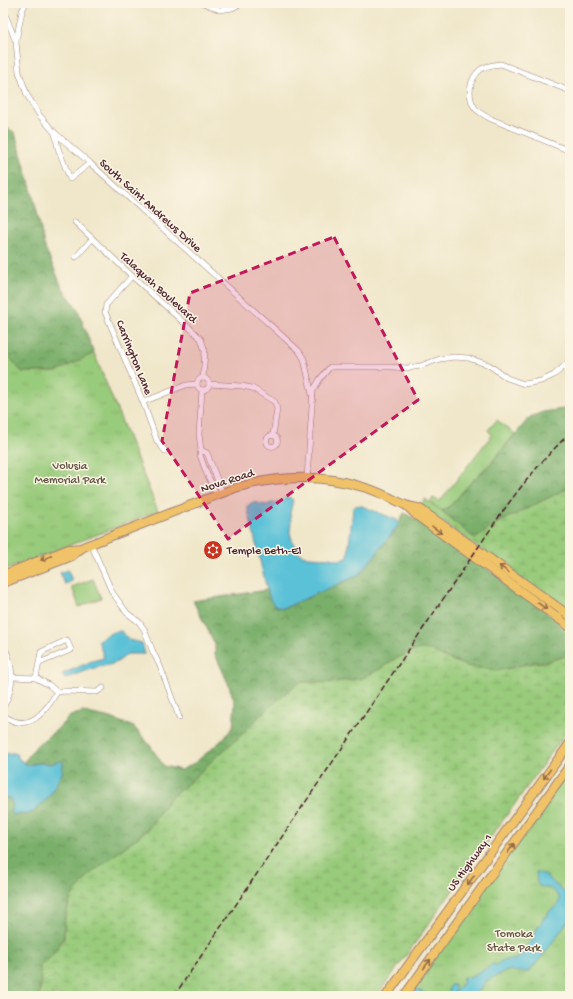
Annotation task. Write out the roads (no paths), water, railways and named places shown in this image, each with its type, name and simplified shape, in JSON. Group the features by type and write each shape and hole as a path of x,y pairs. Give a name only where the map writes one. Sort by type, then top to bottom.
{"main road":[{"name":"Nova Road","path":"87,546 220,494 250,484 265,480 283,478 332,480 362,486 406,505 420,509 570,616"},
{"name":"Nova Road","path":"406,505 416,515 570,627"},
{"path":"3,575 69,549 87,546"},
{"path":"3,584 72,556 87,546"},
{"name":"US Highway 1","path":"386,996 570,743"},
{"path":"404,996 570,765"}],"street":[{"path":"16,42 22,11 26,3"},
{"path":"203,3 220,10 232,8 242,3"},
{"name":"South Saint Andrews Drive","path":"3,9 16,42 19,72 27,96 40,116 55,133 299,351 304,360 313,399"},
{"path":"570,91 501,64 490,65 480,70 470,86 471,98 475,108 482,115 570,151"},
{"path":"55,133 58,148 70,179 90,164"},
{"name":"Talaquah Boulevard","path":"75,222 201,339 205,351 203,378"},
{"path":"76,257 92,239"},
{"name":"Carrington Lane","path":"132,276 106,305 105,312 143,402 157,441 165,451"},
{"path":"307,478 313,391 320,379 330,367 408,368 420,366 440,359 454,357 468,358 489,365 507,378 524,384 541,381 554,374 570,362"},
{"path":"197,384 199,379 203,378 208,380 209,384"},
{"path":"143,402 186,385 197,384"},
{"path":"197,384 202,390 199,434 201,450 200,455 206,472 220,494"},
{"path":"202,390 207,388 209,384"},
{"path":"209,384 252,388 275,402 277,409 273,436"},
{"path":"201,450 206,453 220,494"},
{"path":"206,472 213,470"},
{"path":"87,546 112,592 127,613 144,629 179,717"},
{"path":"36,678 40,652 68,640 71,650 39,663"},
{"path":"3,644 10,660 12,677 12,685 3,708"},
{"path":"12,677 36,678 49,685 57,692 97,692 103,688"},
{"path":"3,716 12,722 34,720 48,707 57,692"}],"water":[{"path":"289,497 293,500 290,513 290,533 293,543 299,553 308,557 338,560 348,558 353,509 359,505 397,520 399,524 359,575 284,608 276,606 272,603 267,590 247,506 253,502 267,505 282,501"},
{"path":"68,570 72,581 65,584 60,573"},
{"path":"121,631 129,640 142,643 145,654 127,654 116,663 91,669 65,679 62,674 92,661 104,658 98,640 113,632"},
{"path":"10,753 17,754 18,758 27,765 40,763 51,764 59,761 63,762 62,773 50,795 33,812 27,814 14,815 11,813 13,807 12,802 9,798 3,798 3,755"},
{"path":"536,872 546,876 563,891 566,891 570,883 570,918 542,957 528,972 510,970 486,981 480,990 472,996 450,996 450,985 455,985 454,990 456,991 464,981 462,978 466,977 468,979 492,964 497,965 501,961 516,959 521,955 524,949 532,941 543,918 548,916 548,912 558,905 560,899 557,894 551,889 539,886"},
{"path":"414,988 431,996 415,996 411,989"}],"railway":[{"path":"174,996 496,521 531,475 570,433"}],"place":[{"name":"Temple Beth-El","path":"213,550"}],"park label":[{"name":"Volusia Memorial Park","path":"70,472"},
{"name":"Tomoka State Park","path":"514,940"}]}
